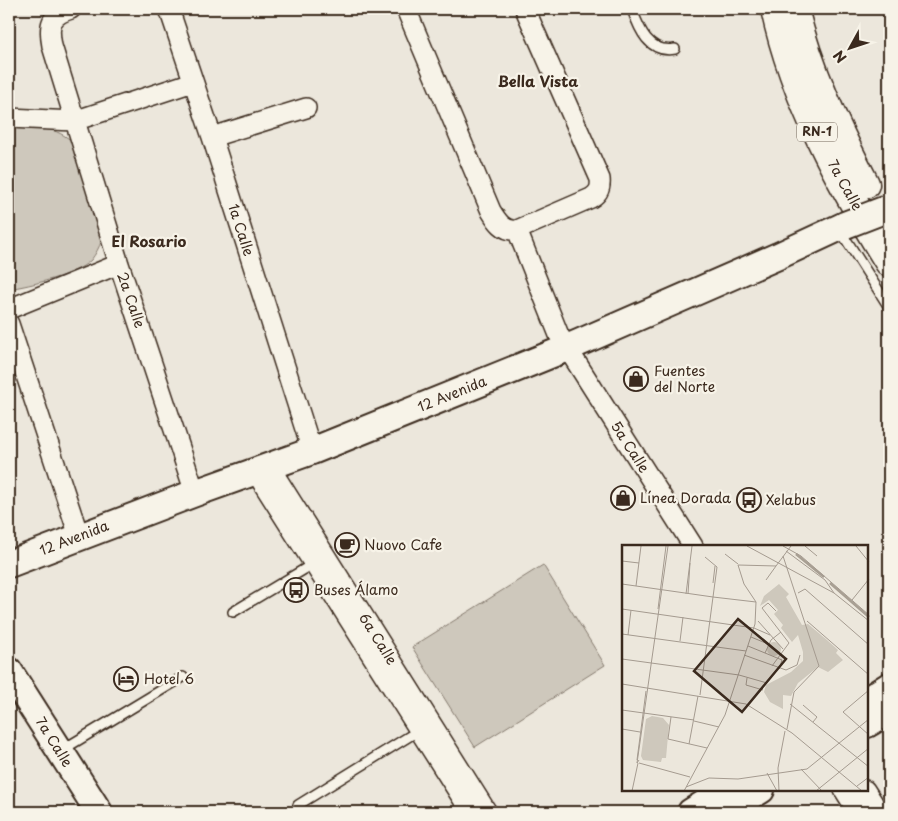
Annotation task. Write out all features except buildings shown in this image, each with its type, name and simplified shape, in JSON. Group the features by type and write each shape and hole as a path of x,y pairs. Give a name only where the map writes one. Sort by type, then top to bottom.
{"main road":[{"name":"7a Calle","path":"775,9 792,73 809,116 846,188 886,245"},
{"name":"7a Calle","path":"794,9 812,66 837,128 864,183 886,245"}],"street":[{"name":"2a Calle","path":"71,9 57,15 52,20 50,32 52,46 119,264 195,493"},
{"name":"1a Calle","path":"169,9 212,137 312,452"},
{"path":"406,9 491,211 502,226 509,230 517,230 591,198 601,186 600,179 524,9"},
{"path":"9,118 74,121 193,82"},
{"path":"212,137 306,108"},
{"name":"12 Avenida","path":"9,564 195,493 312,452 567,348 770,260 842,226 889,208"},
{"name":"5a Calle","path":"517,230 553,324 692,545"},
{"path":"9,309 119,264"},
{"path":"9,324 79,536"},
{"name":"6a Calle","path":"262,469 313,564 363,628"},
{"name":"6a Calle","path":"262,469 425,726 487,812"},
{"name":"7a Calle","path":"9,670 99,812"},
{"path":"868,699 889,686"},
{"path":"868,723 889,710"},
{"name":"6a Calle","path":"425,726 471,812"},
{"path":"691,812 724,791"},
{"path":"725,812 759,791"},
{"path":"845,791 858,812"},
{"path":"866,791 879,812"}],"lane":[{"path":"632,9 638,25 650,42 664,50 675,48"},
{"path":"842,226 889,307"},
{"path":"233,612 313,564"},
{"path":"59,751 182,677"},
{"path":"298,805 425,726"}],"shaded area":[{"path":"9,128 49,129 72,141 102,240 96,253 84,266 52,279 9,289"},
{"path":"543,565 605,665 475,747 412,647"}],"place":[{"name":"Fuentes del Norte","path":"636,379"},
{"name":"Línea Dorada","path":"623,498"},
{"name":"Xelabus","path":"749,500"},
{"name":"Nuovo Cafe","path":"347,545"},
{"name":"Buses Álamo","path":"296,590"},
{"name":"Hotel 6","path":"126,679"}],"district":[{"name":"Bella Vista","path":"538,82"},
{"name":"El Rosario","path":"149,242"}]}
